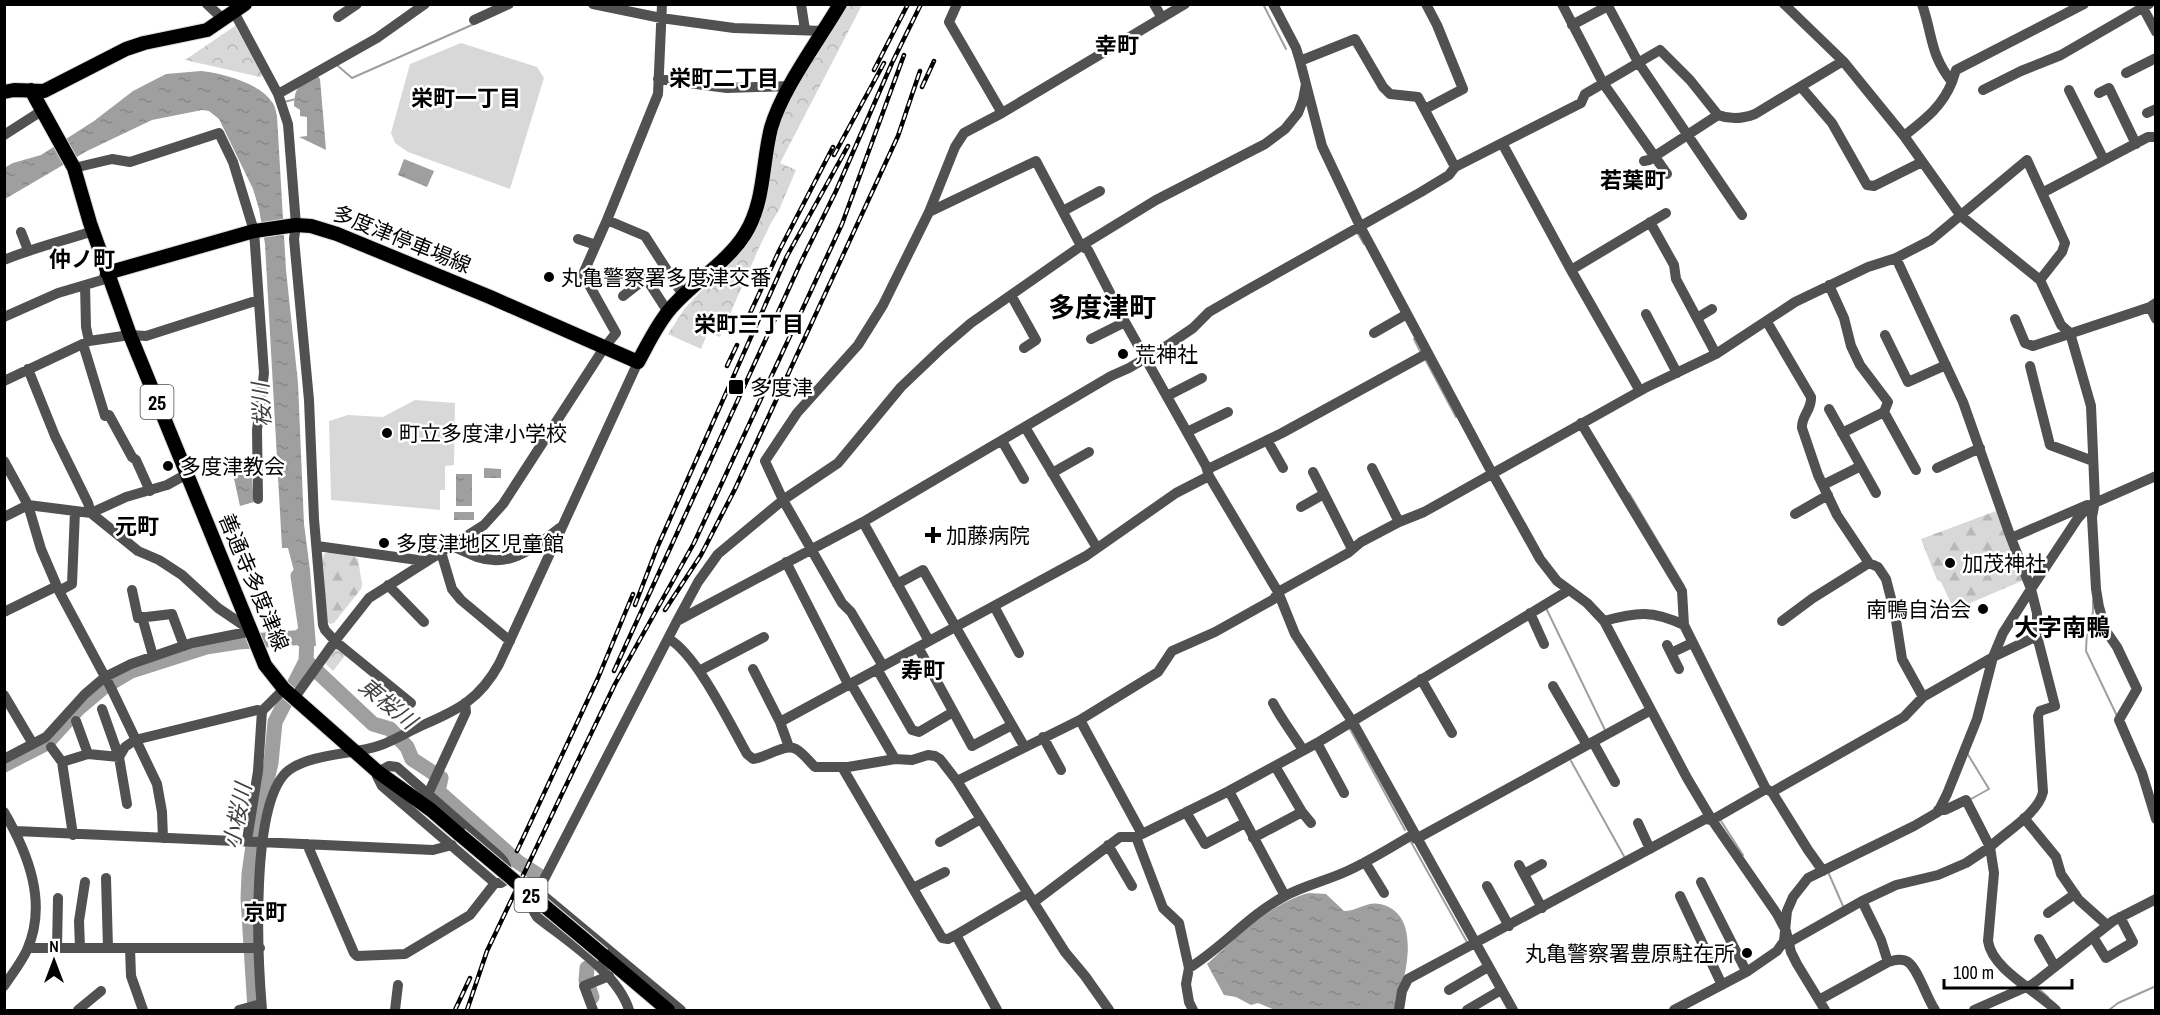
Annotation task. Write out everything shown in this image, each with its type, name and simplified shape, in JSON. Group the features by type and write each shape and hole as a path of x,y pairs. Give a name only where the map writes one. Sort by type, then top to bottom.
{"main road":[{"path":"638,362 668,312 683,295 736,247 753,219 771,128 778,109 840,4"},
{"path":"4,92 44,91 126,49 207,30 234,12"},
{"name":"善通寺多度津線","path":"32,90 74,168 107,273 130,335 265,665 290,693 378,772 431,810 456,840 603,955 664,1009"},
{"name":"多度津停車場線","path":"107,273 257,230 292,225 311,226 337,234 490,297 638,362"}],"street":[{"path":"207,4 234,12 279,94 288,124 292,225 309,400 314,519 322,625 335,641 411,703"},
{"path":"338,17 357,4"},
{"path":"279,94 377,38 425,4"},
{"path":"474,20 509,4"},
{"path":"592,4 661,18 734,28 824,31"},
{"path":"119,757 125,747 135,740 206,721 257,710 262,711 290,693 314,670 369,598 484,525 503,504 616,333 583,274 658,94 662,4"},
{"path":"801,4 805,30"},
{"path":"957,4 949,22 1002,113"},
{"path":"1154,4 1162,18"},
{"path":"953,712 919,732 912,730 851,612 842,603 783,500 765,461 798,413 858,345 883,305 928,212 955,147 964,133 1002,113 1185,4"},
{"path":"1273,4 1296,48 1322,146 1405,316 1428,353 1540,559 1557,581 1587,603 1604,621 1687,778 1777,914 1786,931 1788,943 1797,964 1825,1011"},
{"path":"1425,110 1463,89 1426,4"},
{"path":"1562,4 1603,83 1667,174"},
{"path":"1784,4 1843,61 1904,136 1961,216 2040,280 2061,324 2070,333 2091,406 2095,501 2092,517 2099,607 2106,631 2117,647 2137,688 2120,720 2142,773 2156,819"},
{"path":"1922,4 1932,50 1942,70 1952,82"},
{"path":"1904,136 1940,104 1956,70 2084,4"},
{"path":"1572,25 1607,5 1638,62 1742,215"},
{"path":"1983,90 2061,55 2144,6 2156,32"},
{"path":"1300,61 1355,39 1383,87 1390,94 1418,97 1455,167"},
{"path":"677,621 863,522 1146,358 1193,328 1209,312 1449,175 1455,167 1581,103 1585,94 1660,50 1690,80 1718,115 1728,118 1743,118 1774,104 1843,61"},
{"path":"2126,73 2142,70 2156,58"},
{"path":"658,79 727,88 790,86"},
{"path":"629,1011 619,988 609,976 537,917 534,912 538,891 677,621 698,582 718,554 783,500 838,463 901,387 971,322 1081,246 1156,200 1265,144 1285,129 1299,109 1306,84"},
{"path":"1801,87 1832,123 1867,185 1874,186 1922,162"},
{"path":"2100,93 2109,88 2136,144"},
{"path":"2069,90 2104,160"},
{"path":"1299,109 1306,105 1314,112"},
{"path":"4,135 43,110"},
{"path":"1644,161 1718,115"},
{"path":"74,168 112,159 130,162 219,133 233,162 257,230 258,300 264,373 257,430 258,499"},
{"path":"2042,193 2148,137 2156,137"},
{"path":"1502,143 1570,270 1640,391"},
{"path":"957,781 1080,720 1158,672 1172,651 1215,632 1274,599 1278,592 1361,542 1424,512 1640,391 1716,354 1795,302 1868,267 1896,258 1931,240 2027,160 2065,243 2062,252 2040,280"},
{"path":"928,212 1036,161 1081,246 1088,250 1208,472 1278,592 1295,634 1352,721 1513,1011"},
{"path":"1063,211 1100,191"},
{"path":"1570,270 1666,213"},
{"path":"607,220 645,236 683,295"},
{"path":"1650,222 1674,264 1676,279 1716,354"},
{"path":"4,260 28,250 55,244 93,231"},
{"path":"21,232 28,250"},
{"path":"578,239 596,245"},
{"path":"1788,943 1862,901 1896,885 1938,875 1966,864 2024,818 2041,800 2043,792 2037,716 2040,711 2055,706 2037,636 2037,613 2031,589 2010,538 1963,402 1896,258"},
{"path":"4,317 58,293 102,280 107,273"},
{"path":"623,297 646,278 668,312"},
{"path":"85,285 86,342 105,416 109,415 132,457 136,460 150,491"},
{"path":"1829,285 1845,318 1851,346 1860,365 1888,402 1884,412 1842,433"},
{"path":"1011,295 1036,340 1024,348"},
{"path":"4,381 86,342 130,335 147,336 258,300"},
{"path":"2015,320 2022,338 2029,346 2153,305 2156,319"},
{"path":"1697,318 1713,309"},
{"path":"1646,314 1677,373"},
{"path":"1374,333 1405,316"},
{"path":"1091,339 1125,322"},
{"path":"1767,322 1811,397 1812,404 1801,421 1802,428 1838,515 1869,563 1878,567 1886,579 1895,614 1902,659 1923,698"},
{"path":"1885,335 1908,382 1946,365"},
{"path":"780,722 1086,556 1208,472 1428,353"},
{"path":"253,840 282,778 288,771 304,763 387,742 465,704 474,698 492,678 638,362"},
{"path":"2030,366 2050,446 2093,460"},
{"path":"28,369 55,436 91,513 138,551 159,560 182,575 218,608 252,631"},
{"path":"1167,396 1203,378"},
{"path":"1829,410 1876,493"},
{"path":"1187,432 1228,412"},
{"path":"1884,412 1916,470"},
{"path":"1581,423 1682,591 1684,626 1769,791 1823,871"},
{"path":"1025,427 1097,548"},
{"path":"1268,440 1282,468"},
{"path":"1002,441 1024,479"},
{"path":"1937,468 1980,448"},
{"path":"1052,472 1089,452"},
{"path":"4,460 28,505 41,549 58,589 111,688 157,784 164,838"},
{"path":"1795,514 1861,466"},
{"path":"1372,468 1399,522"},
{"path":"1313,472 1352,549"},
{"path":"4,517 28,505 91,513 126,497 167,485 187,474"},
{"path":"2010,538 2156,476"},
{"path":"1301,507 1324,494"},
{"path":"1674,1011 1746,972 1777,951 1784,940 1787,912 1793,897 1808,878 1914,826 1938,810 1947,794 1977,719 1993,657 2003,633 2078,518 2095,501"},
{"path":"4,612 72,584 75,511"},
{"path":"863,522 929,641"},
{"path":"451,546 498,561 514,559 563,526"},
{"path":"317,546 425,561"},
{"path":"441,552 452,589 461,600 510,641"},
{"path":"786,562 848,684 853,687 895,759"},
{"path":"1782,621 1813,598 1869,563"},
{"path":"897,584 923,570 1024,746"},
{"path":"388,585 424,622"},
{"path":"132,590 138,618 172,615 184,646"},
{"path":"842,767 942,938 948,939 1030,897 1120,837 1139,835 1229,791 1317,743 1569,590"},
{"path":"994,606 1019,653"},
{"path":"1530,612 1544,644"},
{"path":"1604,621 1633,613 1664,615 1684,626"},
{"path":"142,617 153,656"},
{"path":"4,759 46,737 85,694 105,677 131,664 184,646 252,631"},
{"path":"1399,1011 1402,991 1408,979 1509,926 1541,905 1648,846 1705,819 1713,820 1769,791 1904,717 1923,698 1993,657 2037,636"},
{"path":"699,671 764,637"},
{"path":"669,639 677,644 699,671 747,754 753,759 789,747 798,750 815,767 842,767 895,759 912,760 928,755 935,756 957,781 1065,952 1109,1011"},
{"path":"1679,669 1669,649 1692,642"},
{"path":"918,647 972,746 1012,725"},
{"path":"753,669 780,722 789,747"},
{"path":"1421,679 1452,733"},
{"path":"1553,686 1587,743 1615,782"},
{"path":"4,695 33,744"},
{"path":"1273,702 1284,723 1290,728 1303,750"},
{"path":"428,794 466,712 465,704"},
{"path":"102,709 119,757 127,804"},
{"path":"1189,968 1208,956 1232,933 1285,896 1346,872 1415,837 1651,710"},
{"path":"239,1011 258,1006 254,948 258,914 253,840 262,711"},
{"path":"1080,720 1139,835 1163,908 1179,923 1189,968 1186,984 1193,1011"},
{"path":"76,721 88,754"},
{"path":"1042,737 1061,770"},
{"path":"1317,743 1344,794"},
{"path":"51,747 62,762 73,835"},
{"path":"62,762 88,754 119,757"},
{"path":"16,831 433,850 456,840 495,883 506,880 505,862 500,856 397,767 389,766 378,772"},
{"path":"1275,766 1311,824"},
{"path":"1229,791 1285,896"},
{"path":"1938,810 1945,810 1966,800 1990,847 1994,873 1989,951 2006,971 2055,1010"},
{"path":"4,812 16,831 34,881 37,900 35,921 28,948 4,986"},
{"path":"1186,812 1205,844 1245,823"},
{"path":"1253,838 1302,812"},
{"path":"2024,818 2056,857 2061,874 2075,894 2107,925"},
{"path":"940,842 981,819"},
{"path":"1638,824 1648,846"},
{"path":"308,844 357,956 405,954 470,915 495,883"},
{"path":"1108,845 1131,886"},
{"path":"1365,861 1384,893"},
{"path":"1541,905 1521,870 1542,864"},
{"path":"913,888 945,872"},
{"path":"106,878 108,948"},
{"path":"80,948 79,921 85,882"},
{"path":"1701,882 1746,972"},
{"path":"1487,886 1509,926"},
{"path":"538,891 681,1011"},
{"path":"2048,913 2075,894"},
{"path":"1680,896 1722,985"},
{"path":"57,948 58,898"},
{"path":"1974,1011 2028,987 2107,925 2156,899"},
{"path":"1862,901 1881,940 1888,962"},
{"path":"2093,937 2106,958 2133,942 2120,917"},
{"path":"956,935 997,1011"},
{"path":"2039,939 2055,967"},
{"path":"28,948 254,948"},
{"path":"130,948 131,976 142,1011"},
{"path":"1819,1000 1888,962 1906,961 1913,967 1935,1011"},
{"path":"1449,990 1488,967"},
{"path":"592,1011 584,986 609,976"},
{"path":"395,1011 398,985"},
{"path":"1467,1011 1501,990"},
{"path":"83,1009 101,991"},
{"path":"1996,1001 2003,1011"}],"green space":[{"path":"847,5 862,5 780,163 796,170 720,337 708,332 701,349 668,334 685,308 740,251 752,233 779,123 790,98"},
{"path":"235,26 263,75 260,77 185,60"},
{"path":"461,43 537,67 544,78 510,189 408,152 395,143 391,133 410,64"},
{"path":"415,400 455,403 454,465 445,466 445,490 440,490 440,510 331,500 329,421 348,415 383,417"},
{"path":"1996,511 2024,580 1954,610 1941,582 1937,580 1921,539"},
{"path":"330,552 354,556 358,559 362,584 361,589 334,623 330,624 326,621 323,558 324,554"},
{"path":"337,643 348,652 333,671 324,662"}],"water":[{"path":"201,71 229,77 259,89 273,103 277,116 286,270 298,383 304,524 316,646 298,646 296,630 302,625 305,613 288,548 282,548 265,244 259,209 253,189 219,119 209,111 202,110 152,120 87,151 5,199 4,168 41,155 94,121 133,91 166,74"},
{"path":"317,75 320,79 326,150 299,137 307,136 307,117 300,116 300,110 294,106 297,89"},
{"path":"404,159 434,171 427,187 398,175"},
{"path":"231,465 251,470 254,502 240,506"},
{"path":"484,468 501,469 501,478 484,478"},
{"path":"456,474 472,474 472,506 456,506"},
{"path":"454,512 474,512 474,520 454,520"},
{"path":"1309,893 1326,894 1344,911 1375,903 1380,904 1394,910 1403,921 1408,950 1403,983 1395,1010 1275,1010 1258,1003 1251,1005 1236,997 1224,995 1207,964 1268,913 1281,904"}],"waterway":[{"path":"1263,4 1286,49"},
{"path":"338,66 352,78 474,24"},
{"path":"284,102 296,99"},
{"path":"1358,234 1364,244"},
{"path":"1414,339 1421,353"},
{"path":"1425,359 1456,417"},
{"path":"265,476 279,476"},
{"path":"1629,493 1684,586"},
{"name":"小桜川","path":"255,1010 248,898 249,874 255,831 271,763 275,722 306,661 307,637 298,576"},
{"path":"2093,600 2093,612 2087,630 2086,651 2117,716"},
{"path":"1546,608 1605,730"},
{"name":"桜川","path":"4,765 47,743 79,708 104,687 131,671 206,647 238,642 307,637"},
{"name":"東桜川","path":"306,661 373,724 390,729 407,747 412,759 441,778 438,791 518,862 538,875"},
{"path":"1350,729 1405,830"},
{"path":"1967,753 1989,789 1971,799"},
{"path":"1571,761 1625,858"},
{"path":"1721,821 1743,855"},
{"path":"1411,842 1468,944"},
{"path":"1829,874 1843,906"},
{"name":"東桜川","path":"587,968 586,980 592,997"},
{"path":"2109,1010 2118,1003 2156,986"},
{"path":"2037,987 2048,997"}],"railway":[{"path":"874,70 908,4"},
{"path":"893,61 921,4"},
{"path":"467,1010 487,951 615,684 694,543 842,224 904,55"},
{"path":"922,87 934,61"},
{"path":"834,155 884,63"},
{"path":"614,671 801,262 836,191 892,63"},
{"path":"665,610 701,555 735,489 898,136 920,71"},
{"path":"635,605 657,548 787,256 848,146"},
{"path":"745,324 779,251 833,147"},
{"path":"727,366 737,345"},
{"path":"517,851 598,678 633,594"},
{"path":"455,1010 470,978"}],"place":[{"name":"丸亀警察署多度津交番","path":"549,277"},
{"name":"荒神社","path":"1123,354"},
{"name":"多度津","path":"736,387"},
{"name":"町立多度津小学校","path":"387,433"},
{"name":"多度津教会","path":"168,466"},
{"name":"加藤病院","path":"933,535"},
{"name":"多度津地区児童館","path":"384,543"},
{"name":"加茂神社","path":"1950,563"},
{"name":"南鴨自治会","path":"1983,609"},
{"name":"丸亀警察署豊原駐在所","path":"1747,953"}],"district":[{"name":"幸町","path":"1117,45"},
{"name":"栄町二丁目","path":"724,78"},
{"name":"栄町一丁目","path":"466,98"},
{"name":"若葉町","path":"1633,180"},
{"name":"仲ノ町","path":"82,259"},
{"name":"多度津町","path":"1102,307"},
{"name":"栄町三丁目","path":"749,324"},
{"name":"元町","path":"137,526"},
{"name":"大字南鴨","path":"2062,627"},
{"name":"寿町","path":"923,670"},
{"name":"京町","path":"265,912"}]}
